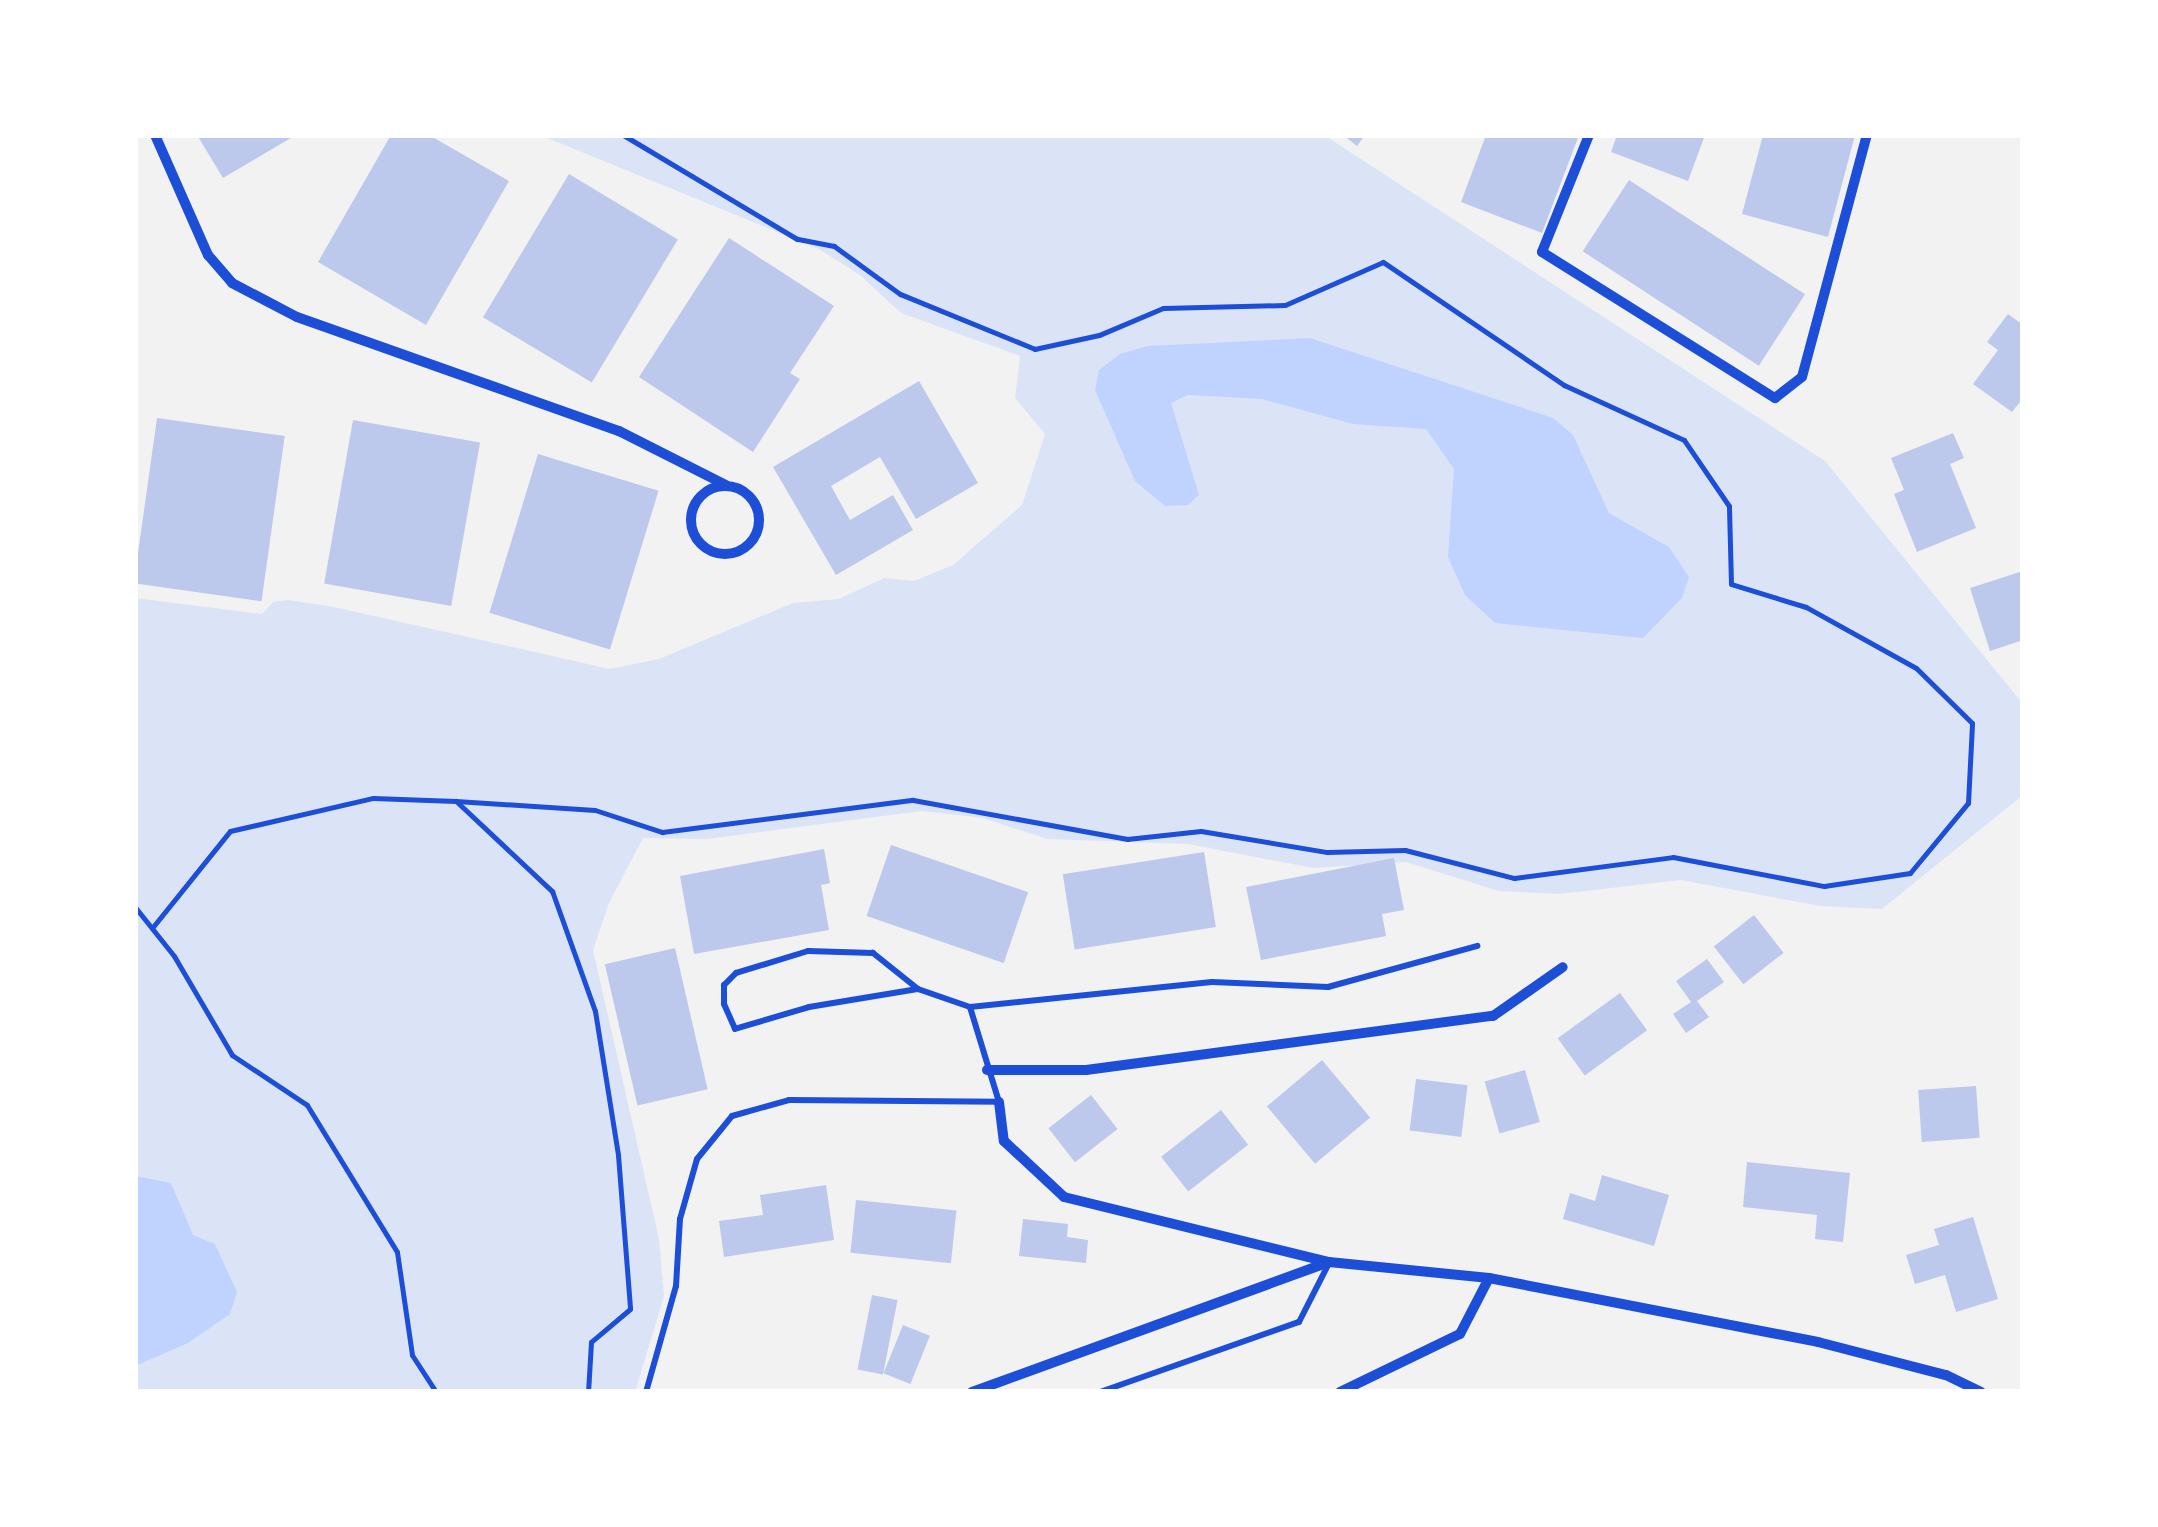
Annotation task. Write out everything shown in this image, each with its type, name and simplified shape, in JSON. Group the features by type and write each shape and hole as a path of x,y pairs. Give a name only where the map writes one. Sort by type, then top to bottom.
{"street":[{"path":"156,135 208,256 232,282 297,317 618,431 750,496 759,521 749,545 724,555 700,544 690,519 701,494 726,485"},
{"path":"1590,135 1542,252 1775,398 1802,377 1867,135"},
{"path":"987,1070 1086,1070 1475,1020 1493,1016 1563,967"},
{"path":"999,1102 1004,1141 1064,1196 1329,1262 1490,1278 1818,1342 1946,1375 1981,1392"},
{"path":"972,1392 1329,1262"},
{"path":"1340,1392 1460,1334 1490,1278"}],"lane":[{"path":"918,989 809,1007 735,1029 724,1004 724,985 736,973 808,951 873,953 918,989 970,1007 1212,982 1328,986 1477,946"},
{"path":"646,1392 676,1286 680,1219 697,1159 732,1116 789,1100 999,1102 970,1007"},
{"path":"1100,1392 1299,1322 1329,1262"}],"path":[{"path":"152,928 230,831 373,798 595,810 662,832 913,800 1127,839 1201,831 1327,852 1404,850 1514,878 1673,857 1824,886 1910,873 1968,803 1972,723 1916,668 1806,607 1731,584 1729,506 1684,440 1564,384 1383,262 1284,305 1163,308 1099,335 1035,348 900,294 834,246 797,239 622,135"},
{"path":"456,801 552,891 595,1011 618,1156 630,1309 591,1342 588,1392"},
{"path":"135,906 232,1055 307,1105 397,1252 412,1355 436,1392"}],"shaded area":[{"path":"540,135 1324,135 1825,461 2023,704 2023,795 1882,909 1820,906 1681,880 1559,894 1499,891 1406,862 1313,868 1188,844 1047,839 983,818 922,811 707,839 643,838 609,903 593,950 659,1239 664,1296 635,1392 135,1392 135,598 262,614 273,602 288,600 610,669 659,659 793,603 839,599 884,578 914,581 953,565 1022,505 1045,434 1015,398 1020,356 901,313 860,275 819,249"}],"water":[{"path":"1310,338 1553,418 1573,435 1609,513 1669,547 1689,577 1682,598 1643,638 1495,623 1465,595 1448,557 1454,469 1426,429 1353,424 1262,399 1188,395 1171,403 1199,495 1188,505 1165,506 1135,481 1095,390 1099,370 1120,354 1148,346"},
{"path":"135,1176 171,1183 193,1235 215,1244 237,1292 230,1314 188,1343 135,1366"}],"building":[{"path":"197,135 296,135 223,178"},
{"path":"391,135 429,135 509,181 426,325 318,262"},
{"path":"1343,135 1365,135 1357,146"},
{"path":"1486,135 1579,135 1542,233 1461,202"},
{"path":"1617,135 1705,135 1688,181 1611,152"},
{"path":"1763,135 1855,135 1828,237 1742,214"},
{"path":"569,174 678,239 592,383 483,317"},
{"path":"1629,180 1805,294 1759,366 1583,251"},
{"path":"729,238 834,306 790,373 800,379 753,452 639,377"},
{"path":"2008,314 2023,325 2023,398 2012,412 1973,384 1998,350 1987,342"},
{"path":"919,381 978,483 916,519 880,457 831,486 850,520 893,495 913,530 836,575 773,467"},
{"path":"157,418 285,436 262,601 135,584"},
{"path":"353,420 480,442 451,606 324,583"},
{"path":"1953,433 1964,458 1950,464 1976,528 1917,552 1894,494 1904,490 1891,458"},
{"path":"538,454 658,491 610,650 489,613"},
{"path":"2023,571 2023,640 1990,651 1970,588"},
{"path":"891,845 1028,892 1004,963 867,916"},
{"path":"824,849 830,883 821,885 829,930 694,954 680,876"},
{"path":"1204,852 1216,927 1075,949 1063,874"},
{"path":"1394,858 1404,910 1382,914 1386,936 1261,960 1246,887"},
{"path":"1754,915 1784,953 1743,984 1714,946"},
{"path":"675,948 708,1089 637,1105 605,964"},
{"path":"1707,959 1724,982 1697,1001 1709,1017 1686,1033 1673,1014 1691,1002 1676,981"},
{"path":"1620,993 1647,1030 1585,1075 1558,1038"},
{"path":"1322,1060 1370,1117 1315,1164 1267,1106"},
{"path":"1525,1070 1540,1122 1500,1133 1485,1082"},
{"path":"1416,1079 1468,1085 1461,1137 1410,1131"},
{"path":"1976,1086 1980,1138 1922,1142 1918,1090"},
{"path":"1091,1095 1117,1129 1075,1162 1048,1128"},
{"path":"1221,1110 1248,1145 1188,1191 1161,1157"},
{"path":"1747,1162 1850,1173 1843,1242 1815,1239 1817,1215 1743,1207"},
{"path":"1602,1175 1669,1195 1654,1246 1563,1219 1570,1193 1595,1201"},
{"path":"826,1185 834,1240 724,1257 719,1221 763,1215 760,1195"},
{"path":"856,1200 956,1211 951,1263 850,1253"},
{"path":"1973,1217 1998,1299 1956,1312 1945,1275 1915,1284 1906,1255 1939,1245 1934,1229"},
{"path":"1023,1219 1068,1224 1067,1237 1088,1240 1086,1263 1019,1256"},
{"path":"872,1295 898,1300 883,1375 857,1370"},
{"path":"903,1325 930,1336 910,1384 884,1373"}]}
